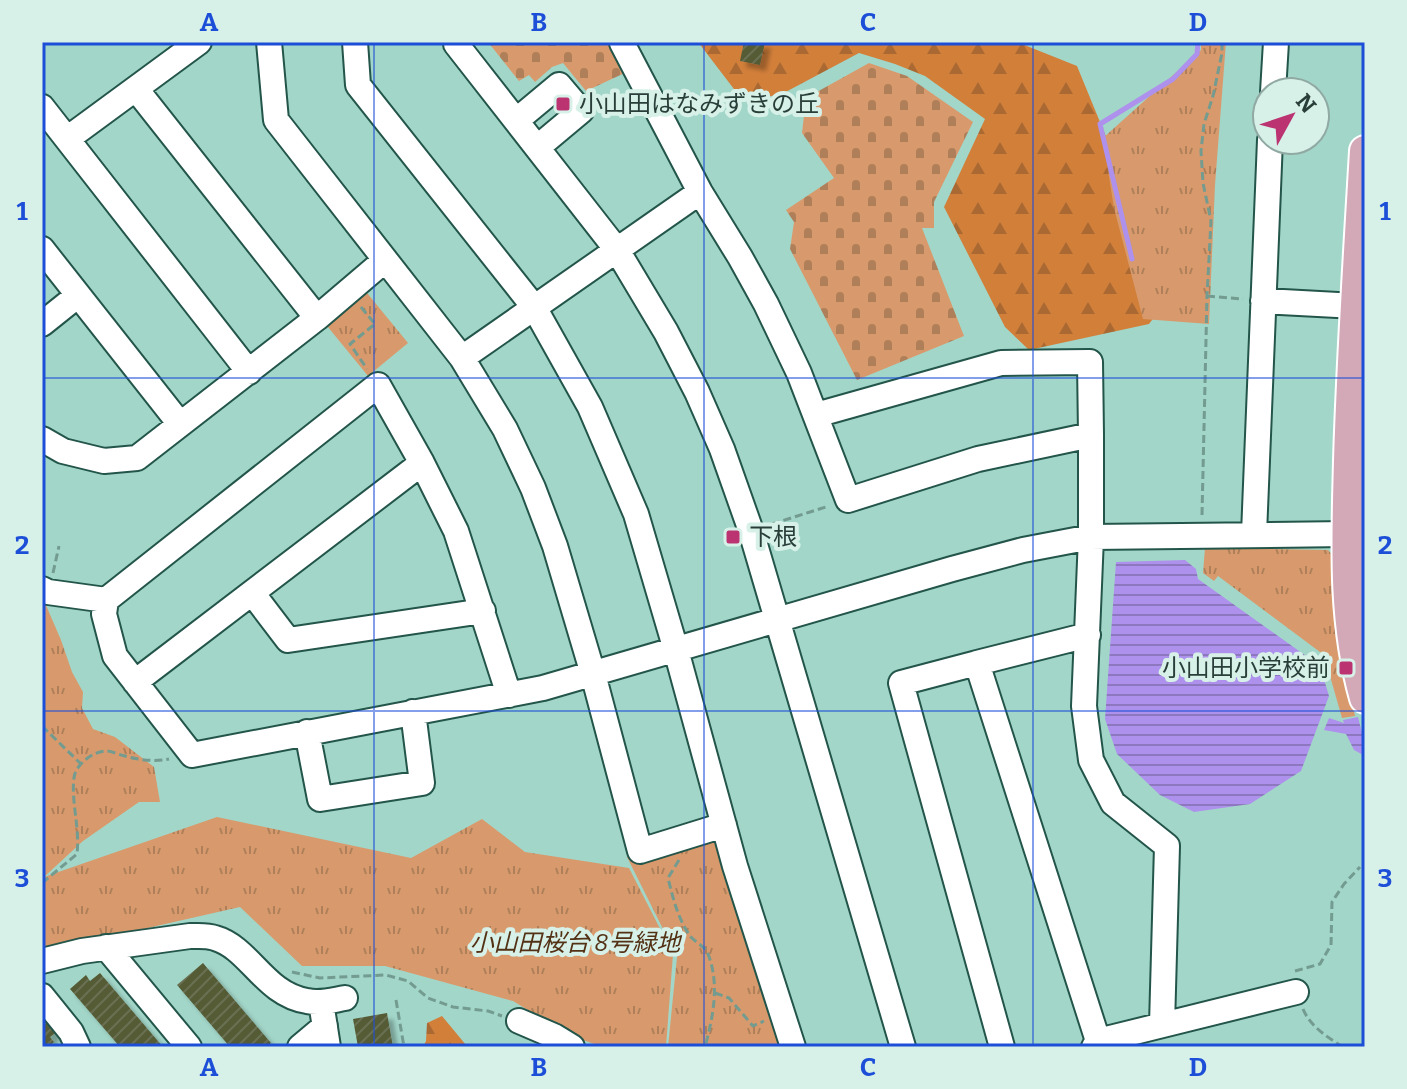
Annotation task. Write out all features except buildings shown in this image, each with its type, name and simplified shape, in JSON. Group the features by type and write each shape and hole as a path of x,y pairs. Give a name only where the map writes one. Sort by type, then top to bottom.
{"main road":[{"path":"1365,151 1347,534 1351,630 1355,662 1365,698"}],"street":[{"path":"67,139 199,42"},
{"path":"269,42 276,120 462,358 505,429 533,488 555,546 593,674 640,851 724,825"},
{"path":"355,42 358,85 534,307 590,407 636,514 735,866 793,1047"},
{"path":"1274,76 1276,42"},
{"path":"622,43 700,192 766,304 799,373 848,500 978,459 1091,435"},
{"path":"456,44 617,250 666,332 697,392 722,449 779,620 903,1047"},
{"path":"517,120 559,85 581,111 538,147"},
{"path":"136,89 317,318"},
{"path":"42,107 249,372"},
{"path":"1254,534 1269,156"},
{"path":"462,358 700,192"},
{"path":"42,249 180,424"},
{"path":"42,439 63,451 104,461 137,458 317,318 385,260"},
{"path":"42,324 77,296"},
{"path":"1263,301 1359,298"},
{"path":"816,415 1001,363 1090,362 1091,537 1084,706 1091,760 1113,803 1167,846 1162,1025"},
{"path":"509,695 456,531 378,385 106,600 104,614 115,656 192,755 307,732 509,695 543,688 1023,550 1091,537 1347,534"},
{"path":"135,682 422,463"},
{"path":"45,590 106,600"},
{"path":"253,594 288,640 483,611"},
{"path":"1002,1047 901,683 1088,635"},
{"path":"977,663 1096,1044 1296,992"},
{"path":"307,732 320,799 422,783 413,712"},
{"path":"42,961 106,947 190,936 216,938 230,945 272,985 320,1019"},
{"path":"106,947 189,1047"},
{"path":"42,996 66,1025 78,1047"},
{"path":"300,1047 320,1019 345,998"},
{"path":"280,1014 320,1019"},
{"path":"519,1021 572,1047"}],"path":[{"path":"1201,535 1211,221 1203,183 1201,151 1222,42"},
{"path":"348,291 375,324 350,344 378,385"},
{"path":"1207,296 1263,301"},
{"path":"751,531 848,500"},
{"path":"45,590 59,546"},
{"path":"42,726 81,764"},
{"path":"42,883 77,854 79,838 73,775 81,764 92,755 106,751 138,760 159,761 192,755"},
{"path":"681,858 668,878 676,910 691,937 708,951 714,984 713,1014 705,1047"},
{"path":"1343,1047 1307,1019 1292,978 1295,971 1320,964 1331,945 1332,902 1360,867"},
{"path":"283,970 320,978 386,975 408,981 428,998 453,1007 488,1011 519,1021"},
{"path":"714,993 729,998 753,1026 782,1014"},
{"path":"396,1000 404,1047"}],"green space":[{"path":"488,42 613,42 629,71 586,91 563,63 552,67 535,82 529,75 519,81"},
{"path":"698,42 1017,42 1077,66 1171,295 1149,324 1029,350 1005,327 944,207 985,119 925,76 859,53 780,95 754,98 737,93"},
{"path":"1201,42 1226,42 1209,324 1143,319 1114,208 1103,138 1201,50"},
{"path":"869,63 907,76 973,122 934,202 934,228 922,228 964,336 857,380 790,249 794,222 786,210 834,178 802,133 806,98"},
{"path":"363,288 408,343 368,376 323,321"},
{"path":"1205,548 1328,550 1335,558 1336,620 1355,716 1342,718 1324,655 1218,576 1214,581 1203,573"},
{"name":"小山田桜台 8号緑地","path":"42,602 83,692 82,708 93,729 115,737 154,767 160,802 139,802 83,841 44,877 217,817 411,858 482,819 525,852 629,868 673,954 666,1047 603,1047 571,1036 513,1001 385,966 302,966 240,907 42,952"},
{"path":"721,829 791,1047 668,1047 677,957 627,857"},
{"path":"442,1016 466,1047 423,1047 427,1023"}],"shaded area":[{"path":"1185,560 1196,569 1198,579 1320,666 1329,696 1301,771 1250,804 1194,812 1160,795 1117,754 1105,719 1116,562"},
{"path":"1358,717 1365,736 1365,756 1354,750 1346,734 1324,730 1329,718 1344,723 1343,720"}],"waterway":[{"path":"1132,259 1100,124 1173,79 1197,54 1198,42"}],"place":[{"name":"小山田はなみずきの丘","path":"563,104"},
{"name":"下根","path":"733,537"},
{"name":"小山田小学校前","path":"1346,668"}]}
